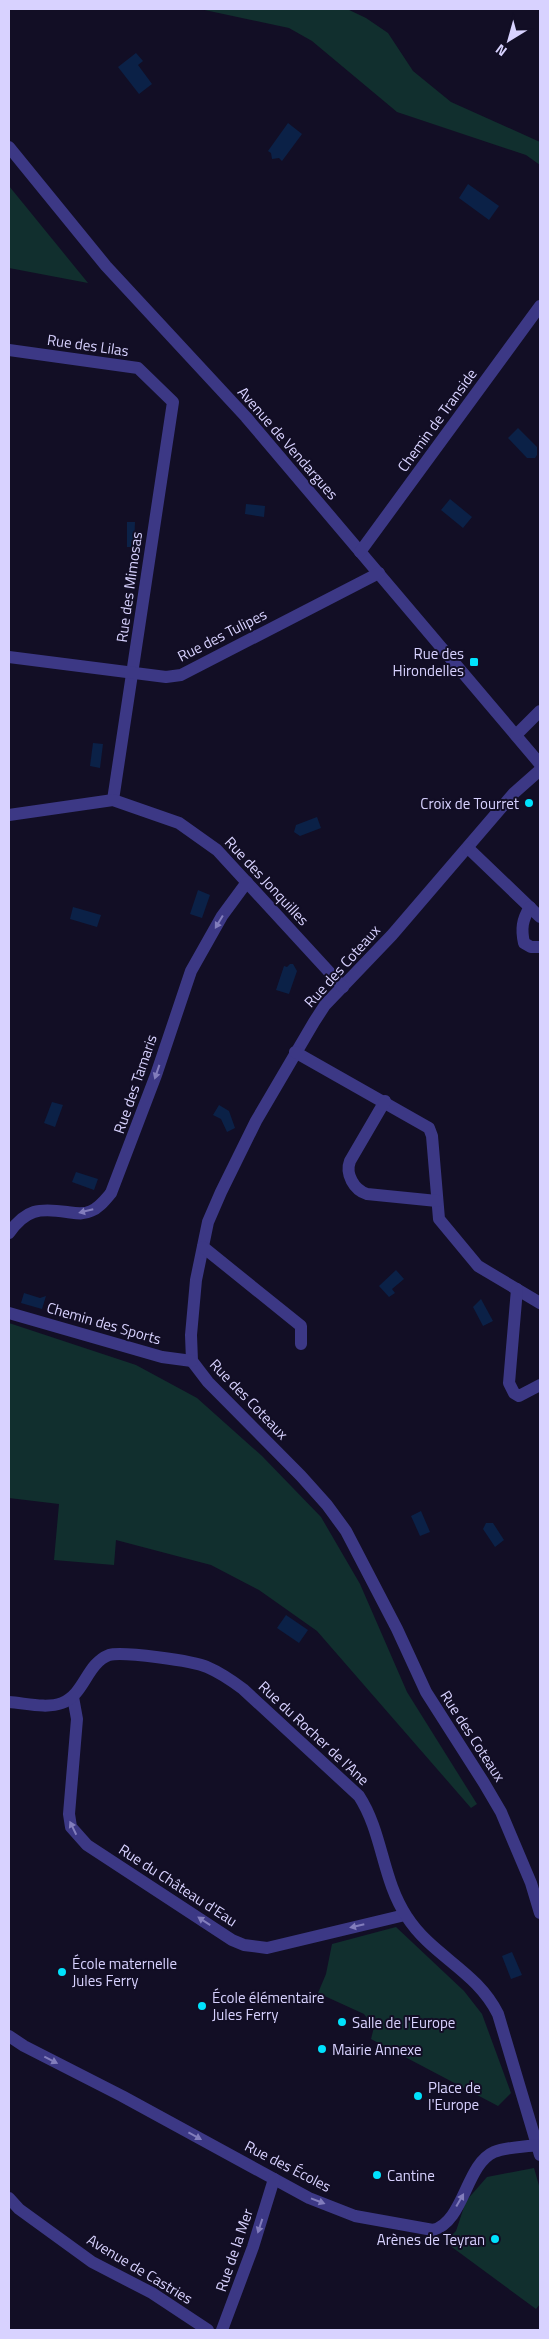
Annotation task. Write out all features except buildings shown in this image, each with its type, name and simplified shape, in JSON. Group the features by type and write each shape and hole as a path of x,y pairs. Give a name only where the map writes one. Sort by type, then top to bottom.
{"street":[{"name":"Avenue de Vendargues","path":"9,147 106,266 246,417 540,764"},
{"name":"Chemin de Transide","path":"360,552 540,306"},
{"name":"Rue des Lilas","path":"9,350 138,368 156,385"},
{"name":"Rue des Mimosas","path":"113,800 173,402 156,385"},
{"name":"Rue des Tulipes","path":"9,657 166,677 180,675 379,573"},
{"path":"516,735 540,711"},
{"name":"Rue des Coteaux","path":"540,770 514,793 392,935 325,1005 295,1052 256,1121 208,1222 193,1304 192,1361 208,1382 301,1476 327,1505 346,1531 398,1628 426,1692 501,1812 531,1883 540,1913"},
{"name":"Rue des Jonquilles","path":"9,815 113,800 179,823 217,850 343,987"},
{"path":"468,848 540,917"},
{"name":"Rue des Tamaris","path":"9,1234 25,1215 49,1209 81,1214 102,1204 112,1193 156,1074 191,971 222,916 247,882"},
{"path":"530,907 523,918 521,932 524,943 531,948 540,947"},
{"path":"295,1052 385,1101 429,1128 432,1136 439,1219 478,1266 540,1303"},
{"path":"385,1101 350,1160 348,1166 354,1186 357,1190 367,1194 437,1202"},
{"path":"203,1247 301,1326 301,1344"},
{"path":"516,1289 509,1383 514,1393 518,1396 540,1385"},
{"name":"Chemin des Sports","path":"9,1313 162,1357 192,1361"},
{"name":"Rue du Rocher de l'Ane","path":"72,1697 97,1663 110,1655 124,1654 205,1666 224,1675 243,1689 359,1796 369,1811 393,1892 405,1915 422,1937 477,1982 490,1998 498,2014 538,2150"},
{"path":"9,1702 47,1705 61,1703 72,1697"},
{"name":"Rue du Château d'Eau","path":"72,1697 77,1719 69,1814 71,1827 87,1845 103,1856 232,1940 255,1947 267,1948 405,1915"},
{"name":"Rue des Écoles","path":"9,2036 24,2046 122,2096 309,2198 355,2216 433,2230 446,2224 451,2219 484,2160 494,2152 538,2150"},
{"name":"Rue de la Mer","path":"222,2330 253,2246 274,2179"},
{"name":"Avenue de Castries","path":"9,2198 20,2209 92,2262 152,2292 208,2330"}],"green space":[{"path":"200,9 347,9 366,18 388,33 413,71 451,102 540,142 540,165 526,155 397,112 312,41 289,28"},
{"path":"9,186 88,283 9,268"},
{"path":"9,1323 136,1365 197,1398 262,1456 321,1517 360,1584 407,1692 477,1804 471,1808 317,1631 259,1590 211,1565 116,1540 114,1565 54,1560 59,1504 9,1498"},
{"path":"396,1927 464,1991 482,2014 511,2093 498,2106 371,2039 374,2027 364,2014 318,1993 326,1974 332,1944"},
{"name":"Arènes de Teyran","path":"534,2168 540,2189 540,2304 536,2309 445,2242 456,2231 466,2201 487,2177"}],"water":[{"path":"136,53 143,61 138,65 152,84 139,94 118,67"},
{"path":"288,123 302,134 282,161 279,158 272,159 271,153 268,151"},
{"path":"468,184 499,206 489,220 459,198"},
{"path":"518,428 537,447 535,458 527,458 508,438"},
{"path":"450,499 472,517 463,528 441,510"},
{"path":"246,504 265,506 264,517 245,514"},
{"path":"127,522 135,522 134,547 127,547"},
{"path":"93,743 103,744 100,768 90,766"},
{"path":"317,817 321,828 300,836 294,832 296,825"},
{"path":"198,890 210,895 202,918 190,914"},
{"path":"73,907 101,915 97,927 70,919"},
{"path":"293,964 297,971 289,994 276,990 284,966 287,967"},
{"path":"52,1102 63,1105 55,1127 44,1123"},
{"path":"219,1105 229,1111 235,1128 227,1132 221,1119 213,1115"},
{"path":"76,1172 98,1179 94,1190 72,1182"},
{"path":"396,1270 404,1279 392,1289 395,1293 389,1297 379,1286"},
{"path":"24,1293 40,1298 46,1296 42,1309 21,1303"},
{"path":"481,1299 493,1321 483,1326 473,1307"},
{"path":"421,1511 430,1532 420,1536 411,1516"},
{"path":"486,1523 493,1523 504,1540 495,1547 483,1529"},
{"path":"286,1615 308,1630 299,1643 277,1628"},
{"path":"512,1952 522,1975 511,1979 502,1956"}],"place":[{"name":"Rue des Hirondelles","path":"474,662"},
{"name":"Croix de Tourret","path":"529,803"},
{"name":"École maternelle Jules Ferry","path":"62,1972"},
{"name":"École élémentaire Jules Ferry","path":"202,2006"},
{"name":"Salle de l'Europe","path":"342,2022"},
{"name":"Mairie Annexe","path":"322,2049"},
{"name":"Place de l'Europe","path":"418,2096"},
{"name":"Cantine","path":"377,2175"},
{"name":"Arènes de Teyran","path":"495,2239"}]}
